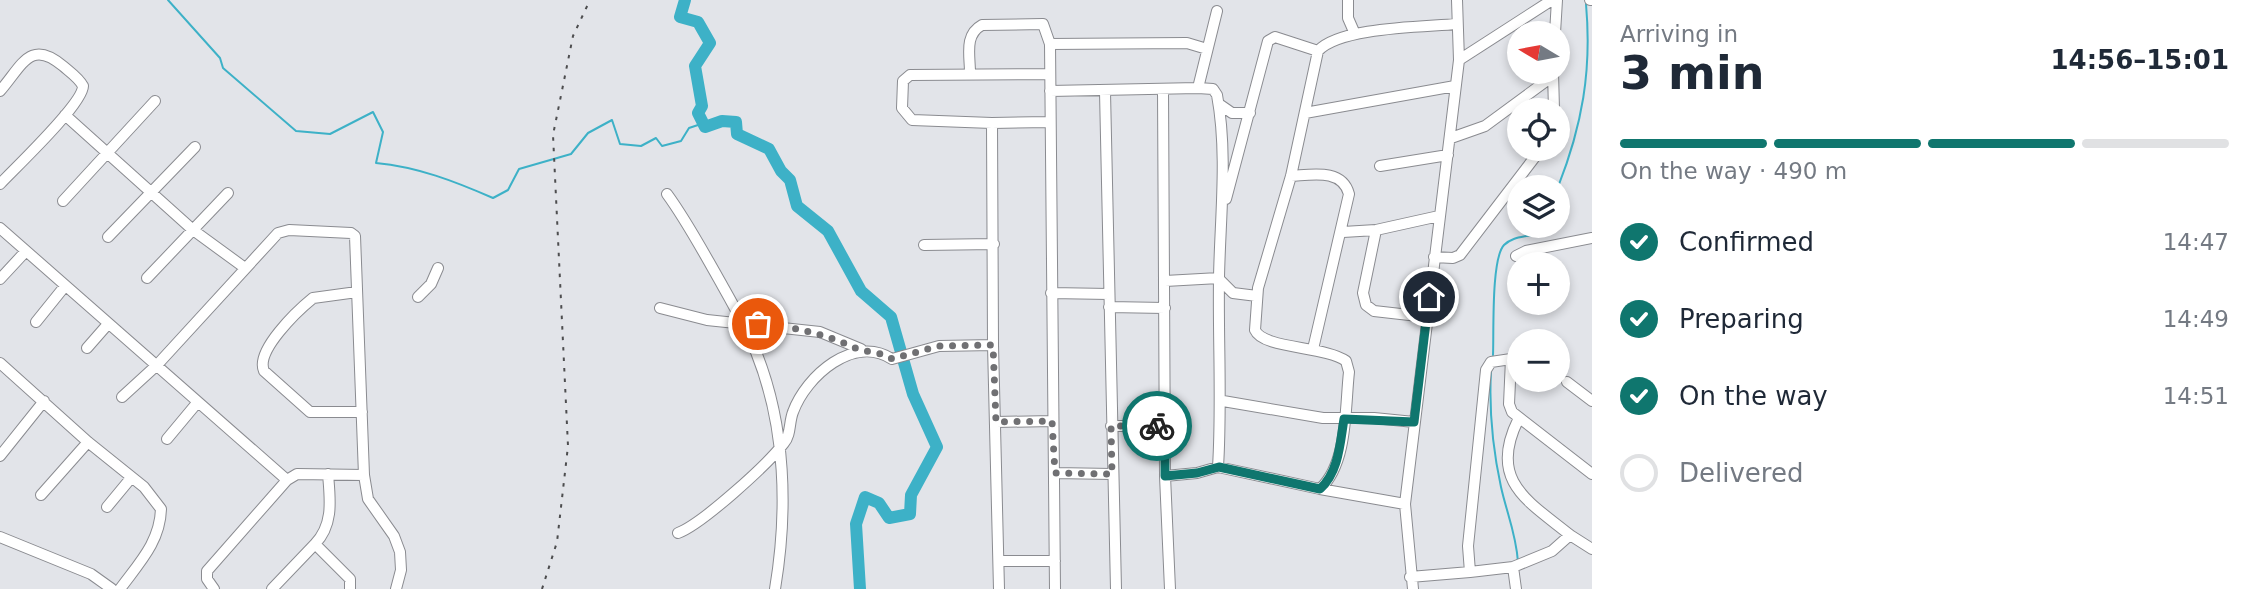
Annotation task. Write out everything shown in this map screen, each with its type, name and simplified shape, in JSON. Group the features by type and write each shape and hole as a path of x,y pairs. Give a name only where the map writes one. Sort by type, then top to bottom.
{"street":[{"path":"1348,0 1348,18 1355,34"},
{"path":"1413,589 1405,504 1451,138 1459,60 1457,0"},
{"path":"1459,60 1552,0"},
{"path":"1556,21 1557,0"},
{"path":"1199,88 1217,11"},
{"path":"971,73 970,37 982,25 1043,24 1050,44 1051,91 1049,122 1055,589"},
{"path":"1320,489 1330,478 1339,453 1348,363 1332,353 1258,337 1255,330 1257,296 1291,176 1318,51 1326,43 1355,34 1456,24"},
{"path":"1223,210 1265,48 1271,38 1318,51"},
{"path":"1050,44 1187,43 1206,49"},
{"path":"0,91 32,55 40,52 50,55 83,86 83,92 65,115 0,184"},
{"path":"1049,74 906,76 903,84 903,113 919,121 1049,122"},
{"path":"1451,138 1485,126 1541,84"},
{"path":"1305,113 1455,86"},
{"path":"1051,91 1199,88 1216,91 1219,104 1223,210 1219,278 1223,401 1219,467"},
{"path":"1163,90 1165,476 1170,589"},
{"path":"1105,92 1116,589"},
{"path":"63,201 155,101"},
{"path":"1219,104 1232,113 1250,113"},
{"path":"65,115 193,230 245,268"},
{"path":"992,123 993,345 999,589"},
{"path":"108,237 195,148"},
{"path":"1380,166 1448,155"},
{"path":"1434,257 1453,258 1460,255 1532,161"},
{"path":"1291,176 1325,174 1344,183 1350,201 1313,349"},
{"path":"147,278 228,193"},
{"path":"667,194 684,216 743,324 765,382 779,447 784,516 775,589"},
{"path":"1343,232 1376,230 1440,216"},
{"path":"0,228 157,365 197,404 287,480"},
{"path":"1376,230 1363,293 1366,305 1374,311 1427,317"},
{"path":"122,397 157,365 278,233 347,231 355,236 364,475 368,499 394,536 400,552 401,570 396,589"},
{"path":"1524,252 1592,238"},
{"path":"924,245 994,244"},
{"path":"0,279 26,251"},
{"path":"418,297 431,284 438,268"},
{"path":"1165,281 1219,278"},
{"path":"1219,278 1233,293 1257,296"},
{"path":"36,322 65,286"},
{"path":"357,292 313,298 264,351 261,363 264,370 310,412 362,412"},
{"path":"1052,293 1109,294"},
{"path":"1109,307 1165,308"},
{"path":"660,309 707,320 820,332 865,349 878,351 892,359 939,346 993,345"},
{"path":"87,348 108,324"},
{"path":"678,533 705,518 787,438 792,412 812,380 848,353 865,349"},
{"path":"1470,572 1468,546 1486,370 1491,362 1511,359 1508,404 1518,420 1592,474"},
{"path":"1,365 88,442 144,487 161,509 160,527 155,541 120,589"},
{"path":"1570,384 1592,401"},
{"path":"0,456 44,401"},
{"path":"1223,401 1344,419 1414,422"},
{"path":"167,439 197,404"},
{"path":"1518,420 1508,451 1516,490 1570,535 1592,549"},
{"path":"996,422 1052,421"},
{"path":"1111,426 1165,426"},
{"path":"41,495 88,442"},
{"path":"1165,476 1197,473 1219,467 1405,504"},
{"path":"1055,473 1112,474"},
{"path":"214,589 207,579 207,571 287,480 297,474 364,475"},
{"path":"272,589 324,534 329,518 328,474"},
{"path":"107,507 131,478"},
{"path":"1410,577 1518,565 1552,551 1570,535"},
{"path":"0,537 91,573 112,589"},
{"path":"315,544 350,579 350,589"},
{"path":"999,561 1055,561"},
{"path":"1516,589 1518,565"}],"waterway":[{"path":"168,0 220,58 223,68 296,131 330,134 373,112 383,132 376,163 436,176 493,198 508,190 519,169 571,154 588,133 612,120 620,144 641,146 656,138 662,146 681,141 689,128 701,124"},
{"path":"685,0 680,17 698,22 710,43 695,66 702,106 698,113 705,127 722,121 736,122 737,134 769,149 781,171 790,180 797,206 828,231 861,291 891,317 913,394 937,447 911,495 910,514 889,518 879,503 865,497 856,524 860,589"},
{"path":"1562,175 1583,98 1588,52 1586,4"},
{"path":"1493,355 1497,265 1504,245 1517,238"},
{"path":"1491,371 1491,414 1496,458 1518,562"}],"railway":[{"path":"542,589 557,542 568,446 553,135 573,36 590,0"}],"way so far":[{"path":"758,324 820,332 844,341 856,349 878,351 892,359 939,346 993,345 996,422 1052,421 1055,473 1112,474 1111,426 1157,426"}],"route":[{"path":"1157,426 1165,426 1165,476 1197,473 1219,467 1320,489 1330,478 1339,453 1344,419 1374,418 1414,422 1429,297"}]}
